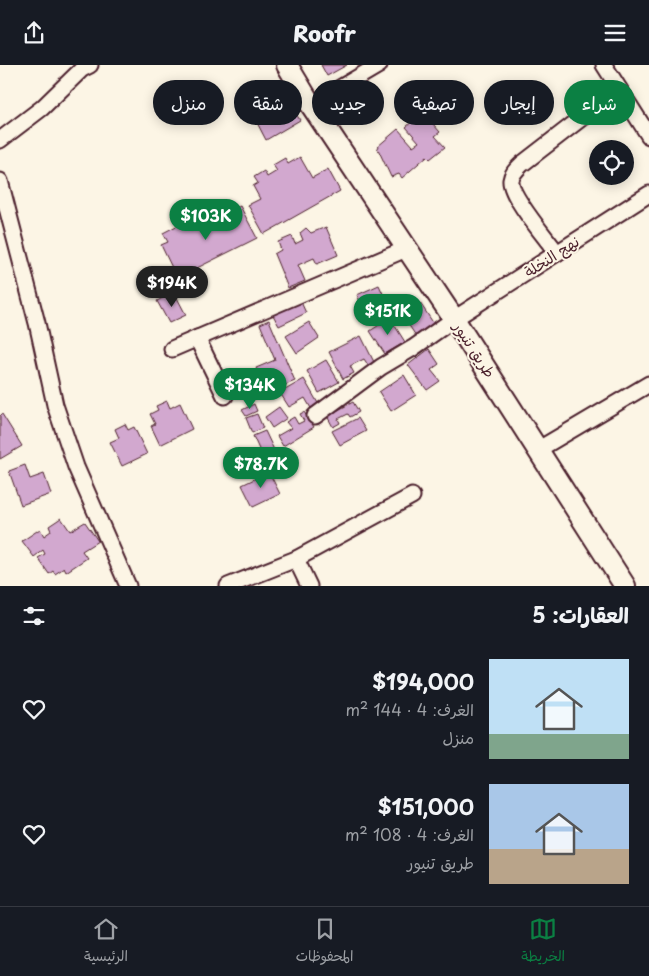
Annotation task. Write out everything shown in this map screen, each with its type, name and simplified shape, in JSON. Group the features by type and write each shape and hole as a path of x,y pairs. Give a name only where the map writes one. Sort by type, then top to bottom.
{"main road":[{"name":"طريق تنيور","path":"287,65 311,105 539,449 625,586"}],"street":[{"path":"0,140 42,108 82,69 90,65"},
{"path":"311,105 379,65"},
{"path":"604,65 613,80"},
{"path":"635,114 649,136"},
{"path":"557,253 517,199 511,187 511,179 515,171 522,164 572,125"},
{"path":"0,181 37,323 54,405 76,467 128,586"},
{"name":"نهج النخلة","path":"315,416 381,367 649,194"},
{"path":"172,349 406,249"},
{"path":"197,338 225,396"},
{"path":"539,449 649,383"},
{"path":"228,586 296,559 412,496"},
{"path":"296,559 309,586"}],"building":[{"path":"321,65 347,65 327,76"},
{"path":"258,125 292,125 266,140"},
{"path":"408,125 434,125 440,132 435,136 445,147 430,159 427,156 402,178 399,174 391,177 377,147 398,129 413,146 419,142 406,127"},
{"path":"300,157 312,178 328,169 340,191 264,234 248,205 260,199 253,186 258,183 254,177 264,171 267,177 277,171 273,165 285,158 288,164"},
{"path":"240,206 257,238 177,278 161,245 168,242 163,233 186,221 191,231"},
{"path":"326,227 338,255 317,264 314,258 298,265 305,281 288,288 274,254 281,250 278,242 292,236 295,244 303,240 300,233 306,228 311,233"},
{"path":"379,285 390,309 368,319 357,295"},
{"path":"174,292 186,315 169,323 157,301"},
{"path":"301,302 306,313 279,326 273,315"},
{"path":"420,303 434,324 416,336 402,315"},
{"path":"390,318 405,342 385,354 370,331"},
{"path":"269,320 295,381 267,393 256,368 275,360 260,324"},
{"path":"309,322 319,338 297,353 286,336"},
{"path":"361,336 374,362 368,365 364,359 350,366 354,373 343,379 329,352"},
{"path":"429,349 439,364 431,370 440,381 427,390 408,365"},
{"path":"326,360 339,382 319,393 307,371"},
{"path":"404,375 416,395 391,411 379,392"},
{"path":"304,379 319,405 312,410 305,398 289,407 280,393"},
{"path":"167,401 170,408 180,403 192,429 160,445 151,426 155,424 150,414 158,410 156,406"},
{"path":"353,402 359,412 350,417 348,414 338,419 340,423 333,427 327,416"},
{"path":"254,404 257,411 246,416 242,410"},
{"path":"279,407 287,418 272,428 265,417"},
{"path":"304,412 314,427 283,446 277,436 291,428 286,422 294,417 298,424 304,421 300,414"},
{"path":"2,414 22,446 0,459 0,416"},
{"path":"257,414 263,428 252,433 246,418"},
{"path":"358,418 366,431 340,445 332,431"},
{"path":"125,424 128,430 134,427 147,454 122,466 110,442 119,438 115,429"},
{"path":"265,431 274,450 262,456 253,436"},
{"path":"25,465 30,479 44,474 51,494 21,505 9,471"},
{"path":"269,472 280,494 253,507 242,485"},
{"path":"61,518 70,531 85,522 98,541 82,551 87,558 66,572 64,568 55,574 53,571 49,574 38,558 45,554 43,550 34,557 22,541 40,529 44,536 51,531 49,526"}]}
